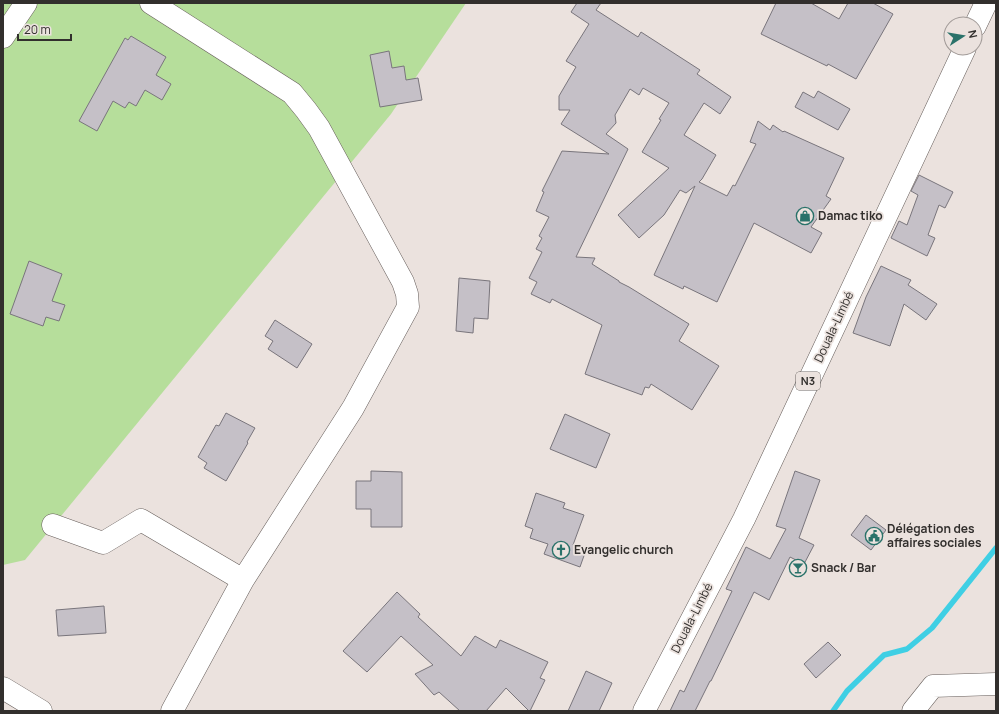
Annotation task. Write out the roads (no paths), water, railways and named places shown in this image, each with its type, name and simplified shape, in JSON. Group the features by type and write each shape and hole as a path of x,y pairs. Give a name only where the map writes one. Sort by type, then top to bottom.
{"main road":[{"path":"3,37 26,3"},
{"path":"151,3 292,93 319,128 403,282 407,294 408,307 353,408 243,580 172,711"},
{"path":"980,16 986,3"},
{"name":"Douala-Limbé","path":"644,711 744,518 961,56"},
{"path":"52,525 103,543 141,520 243,580"},
{"path":"913,711 933,686 996,684"},
{"path":"3,688 41,711"}],"waterway":[{"path":"833,711 847,691 884,655 907,649 932,628 996,548"}],"place":[{"name":"Damac tiko","path":"805,216"},
{"name":"Délégation des affaires sociales","path":"874,536"},
{"name":"Evangelic church","path":"561,550"},
{"name":"Snack / Bar","path":"798,568"}]}
